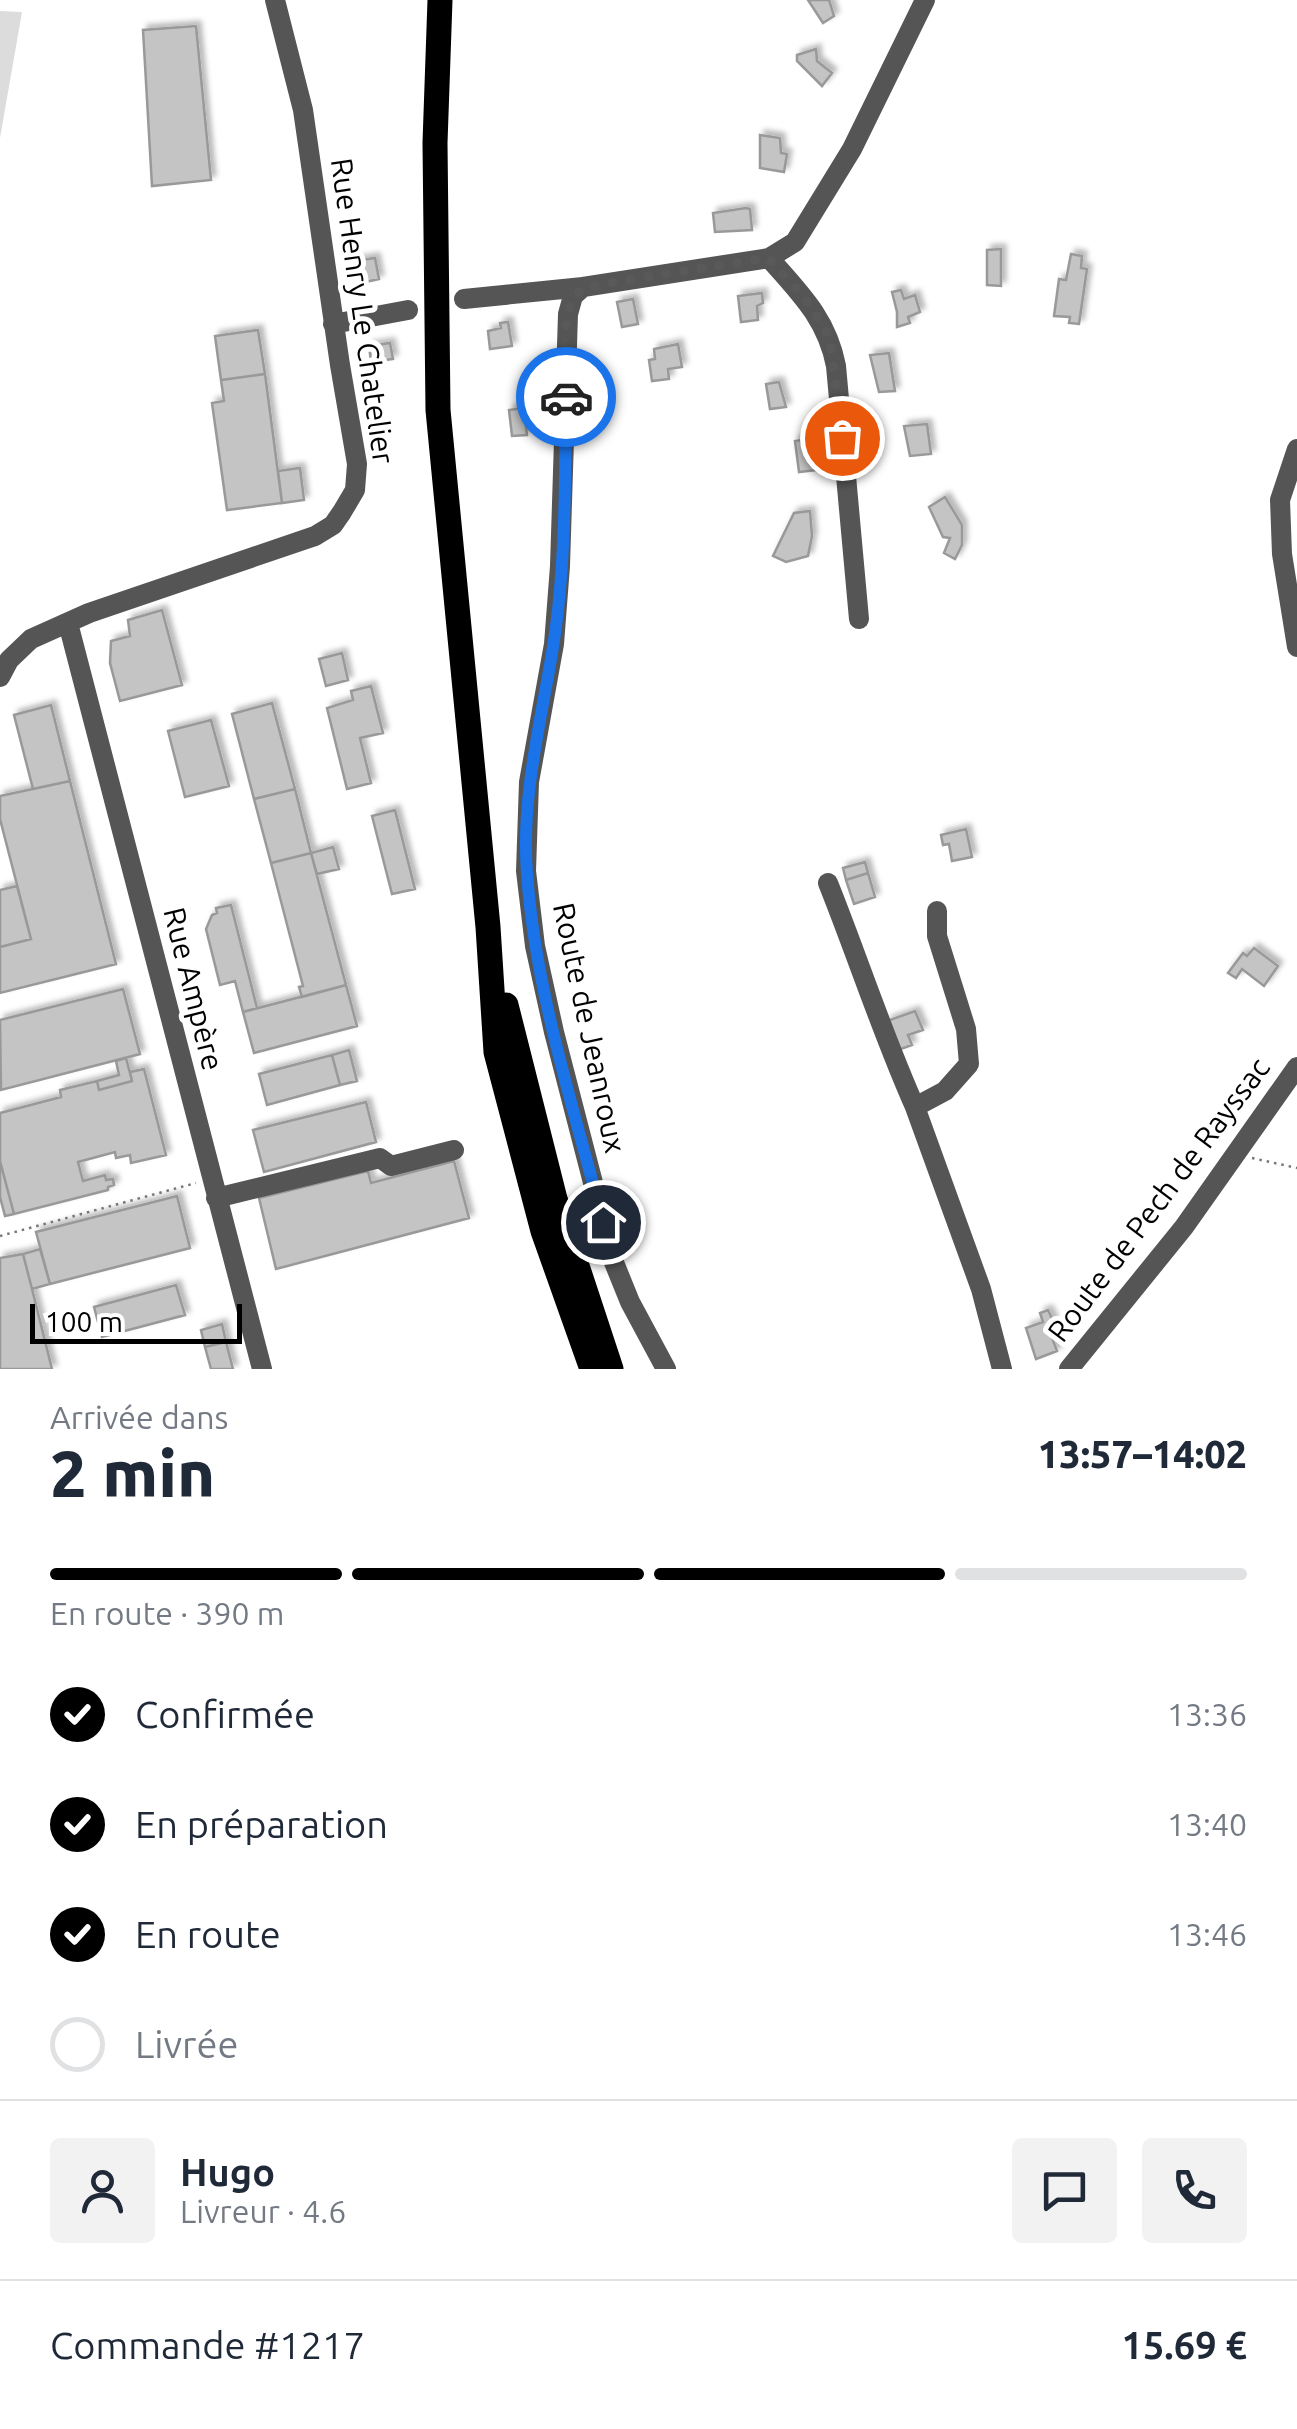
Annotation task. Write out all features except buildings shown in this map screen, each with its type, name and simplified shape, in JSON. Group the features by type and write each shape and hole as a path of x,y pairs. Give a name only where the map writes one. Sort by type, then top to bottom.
{"main road":[{"path":"440,0 435,143 438,410 488,927 496,1052 543,1232 592,1369"},
{"path":"488,927 555,1198 612,1369"}],"street":[{"name":"Rue Henry Le Chatelier","path":"0,677 9,660 31,639 316,536 333,525 354,490 358,464 303,110 275,0"},
{"path":"464,299 584,287 768,258 795,242 852,148 925,0"},
{"path":"768,258 807,301 830,337 836,366 859,619"},
{"name":"Route de Jeanroux","path":"584,287 573,296 568,314 560,566 554,644 529,782 526,871 546,998 613,1260 630,1302 666,1369"},
{"path":"334,324 408,310"},
{"path":"1297,449 1280,500 1282,554 1297,648"},
{"name":"Rue Ampère","path":"68,623 262,1369"},
{"path":"828,883 981,1289 1002,1369"},
{"path":"915,1107 945,1091 969,1064 966,1029 937,936 937,911"},
{"name":"Route de Pech de Rayssac","path":"1069,1369 1184,1227 1297,1067"},
{"path":"214,1188 380,1158 392,1166 454,1150"},
{"path":"565,1297 563,1312 582,1369"}],"path":[{"path":"1236,1155 1297,1168"},
{"path":"0,1236 214,1188"}],"shaded area":[{"path":"0,11 22,12 0,138"}],"way so far":[{"path":"566,397 568,314 573,296 584,287 768,258 807,301 830,337 842,438"}],"route":[{"path":"566,397 554,644 529,782 526,871 535,946 603,1222"}]}
